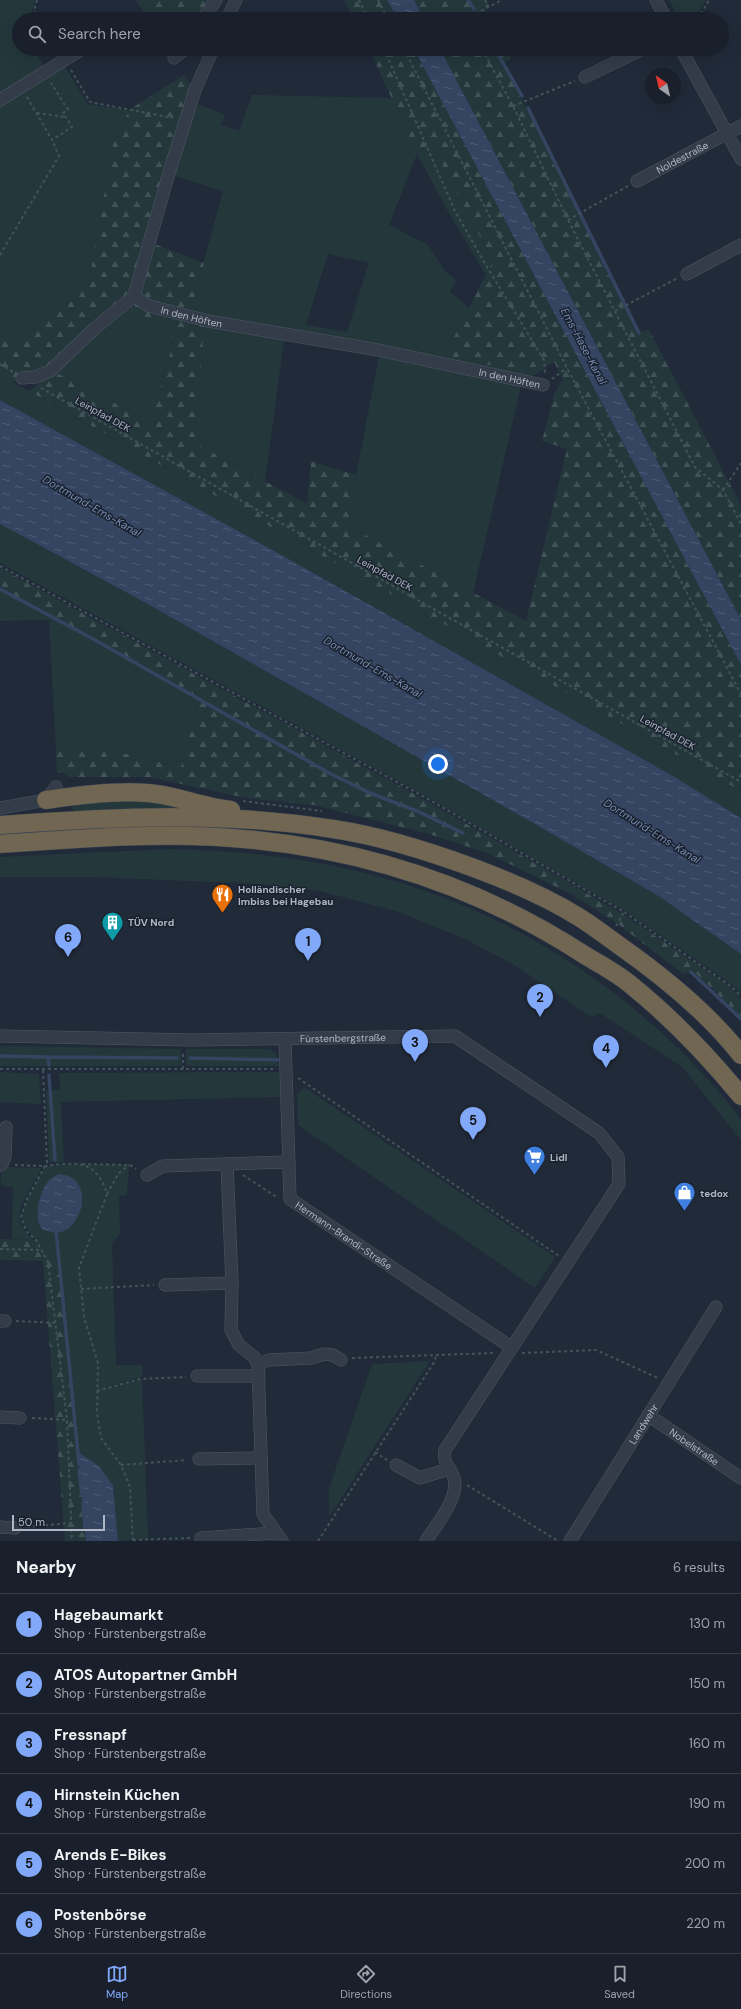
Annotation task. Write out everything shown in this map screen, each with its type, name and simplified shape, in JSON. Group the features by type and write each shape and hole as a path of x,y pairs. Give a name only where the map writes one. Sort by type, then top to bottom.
{"highway":[{"path":"51,794 79,795 156,793 226,809 322,819 362,835"},
{"path":"0,825 79,819 189,817 301,824 362,835 440,855 512,882 578,916 645,964 698,1010 741,1055"},
{"path":"0,844 71,839 174,836 255,840 329,851 380,862 431,878 493,903 526,920 560,939 630,984 675,1023 718,1068 741,1096"}],"street":[{"path":"208,12 216,0"},
{"path":"230,12 236,0"},
{"path":"656,0 662,12"},
{"path":"0,100 71,56"},
{"path":"22,378 36,377 50,371 94,329 134,296 195,90 209,56"},
{"path":"585,77 628,56"},
{"path":"685,56 741,159"},
{"name":"Noldestraße","path":"637,181 741,126"},
{"path":"687,274 741,245"},
{"name":"In den Höften","path":"134,296 149,306 208,321 378,350 543,385"},
{"path":"0,808 51,794"},
{"name":"Fürstenbergstraße","path":"0,1036 183,1039 455,1036 598,1133 618,1157 619,1184 568,1262"},
{"name":"Hermann-Brandi-Straße","path":"285,1039 290,1199 509,1350"},
{"path":"1,1165 5,1156 6,1127"},
{"path":"147,1176 163,1166 289,1162"},
{"path":"230,1164 232,1283 231,1330 239,1345 255,1358 259,1370 260,1458 263,1514 279,1537"},
{"path":"426,1541 453,1499 456,1488 451,1473 444,1460 444,1450 568,1262"},
{"path":"165,1285 232,1283"},
{"name":"Landwehr","path":"570,1541 716,1307"},
{"path":"197,1376 259,1370 268,1360 311,1358 324,1354 333,1355 341,1360"},
{"name":"Nobelstraße","path":"648,1415 741,1478"},
{"path":"0,1417 20,1418"},
{"path":"199,1459 260,1458"},
{"path":"396,1465 420,1478 451,1473"},
{"path":"0,1527 15,1528"},
{"path":"201,1538 279,1537"}],"path":[{"path":"35,12 37,0"},
{"path":"359,0 365,12"},
{"path":"378,0 384,12"},
{"path":"485,0 488,6"},
{"path":"477,12 502,0"},
{"path":"702,12 709,0"},
{"name":"In den Höften","path":"387,56 455,212 544,360 546,372 543,385"},
{"path":"408,56 567,368 741,694"},
{"path":"486,56 513,106 568,220 695,467 723,490 741,524"},
{"path":"64,60 90,102 186,120"},
{"path":"44,72 68,110 63,113 72,127 52,140"},
{"path":"513,106 585,77"},
{"path":"0,255 59,156 52,140 21,87"},
{"path":"37,113 65,117"},
{"path":"568,220 637,181"},
{"path":"616,311 687,274"},
{"path":"543,385 567,368"},
{"name":"Leinpfad DEK","path":"22,378 741,782"},
{"path":"723,490 741,463"},
{"path":"0,566 419,794 624,912 728,984 741,996"},
{"path":"616,926 624,912"},
{"path":"183,1039 183,1069"},
{"path":"0,1069 285,1070 380,1132 568,1262"},
{"path":"43,1070 47,1163 27,1199 21,1217 26,1231 36,1240 48,1262 66,1420 72,1541"},
{"path":"79,1164 98,1173 103,1181 107,1194"},
{"path":"230,1164 244,1176 282,1201 290,1199"},
{"path":"1,1165 129,1165 147,1176"},
{"path":"129,1165 119,1173 107,1194 79,1268 84,1317 98,1363 97,1413 102,1438 121,1465 130,1487 133,1540 201,1538"},
{"path":"0,1249 42,1250"},
{"path":"81,1289 165,1285"},
{"path":"2,1321 56,1323"},
{"path":"341,1360 509,1350 596,1350 668,1382"},
{"path":"318,1541 435,1361 436,1354"},
{"path":"97,1391 140,1378 197,1376"},
{"path":"20,1418 66,1420"},
{"path":"121,1465 199,1459"},
{"path":"451,1473 558,1541"},
{"path":"15,1528 71,1523"}],"green space":[{"path":"0,0 35,0 32,12 12,12 12,56 38,56 44,66 59,57 88,104 129,110 113,144 88,287 15,345 0,335"},
{"path":"136,0 209,0 202,12 144,12"},
{"path":"344,0 387,0 394,12 350,12"},
{"path":"414,0 485,0 489,6 485,8 487,12 420,12"},
{"path":"669,0 706,0 698,12 675,12"},
{"path":"372,56 418,56 741,665 741,791 29,391 55,372 151,422 171,350 173,326 139,316 130,294 89,325 46,367 13,382 0,375 0,335 15,345 88,287 113,144 129,110 184,75 192,86 176,128 144,240 204,263 188,321 204,326 195,443 307,504 311,461 356,475 349,526 526,621 567,449 542,441 555,392 563,379 554,362 534,375 445,355 493,261 432,146 417,153"},
{"path":"444,56 510,56 511,59 503,63 639,332 649,330 741,505 741,620"},
{"path":"252,95 392,98 417,153 432,146 493,261 486,275 446,208 417,154 389,225 428,245 445,271 456,280 450,292 469,308 445,355 534,375 529,378 190,312 223,191 174,176 187,132 198,104 225,115 221,125 239,131","holes":["328,254 369,263 347,332 306,325"]},
{"path":"134,302 139,316 173,326 171,350 151,422 55,372 97,332"},
{"path":"204,326 284,340 265,481 195,443"},
{"path":"379,357 521,386 473,593 349,526 356,475"},
{"path":"0,375 741,791 741,818 673,776 269,548 0,400"},
{"path":"0,524 144,602 528,820 660,897 741,954 741,994 730,983 625,911 420,793 0,563"},
{"path":"0,568 418,796 623,914 727,985 741,999 741,1020 715,991 694,972 683,974 618,924 573,895 487,853 429,834 314,805 246,798 149,777 69,777 62,772 57,773 56,751 99,751 127,754 181,767 199,699 0,589"},
{"path":"0,589 199,698 181,767 127,754 99,751 56,751 49,620 0,621"},
{"path":"152,799 182,806 182,810 73,812 72,801"},
{"path":"170,849 243,853 313,862 380,877 444,898 506,925 565,959 622,1000 678,1048 713,1085 739,1117 741,1120 741,1140 682,1067 600,1013 591,1017 516,966 463,938 399,912 320,891 259,884 92,877 0,877 0,857"},
{"path":"0,1046 181,1049 181,1066 0,1066"},
{"path":"186,1049 269,1049 276,1053 279,1066 186,1066"},
{"path":"0,1072 39,1074 41,1104 0,1102"},
{"path":"279,1072 280,1097 61,1102 64,1162 49,1162 46,1090 60,1090 59,1073"},
{"path":"304,1087 555,1257 535,1288 298,1125 297,1094"},
{"path":"79,1164 129,1165 127,1195 119,1196 120,1234 112,1243 116,1365 142,1365 143,1376 105,1388 142,1379 148,1539 118,1541 113,1485 99,1466 78,1452 58,1250 42,1250 25,1226 21,1217 27,1199 45,1166","holes":["82,1198 80,1211 70,1227 65,1230 52,1233"]},
{"path":"1,1167 41,1168 25,1198 20,1212 22,1225 33,1240 12,1239 13,1187 1,1186"},
{"path":"0,1239 36,1240 42,1250 58,1250 86,1541 65,1541 43,1261 0,1260"},
{"path":"430,1361 329,1517 329,1488 372,1364"}],"water":[{"path":"387,0 414,0 420,12 394,12"},
{"name":"Ems-Hase-Kanal","path":"418,56 444,56 741,620 741,665"},
{"name":"Dortmund-Ems-Kanal","path":"0,400 269,548 673,776 741,818 741,954 660,897 528,820 144,602 0,524"},
{"path":"60,1174 72,1178 80,1187 82,1198 81,1209 76,1220 68,1228 59,1232 43,1230 38,1220 41,1196 48,1181"},
{"path":"78,1452 99,1466 113,1485 118,1541 86,1541"}],"waterway":[{"path":"468,0 474,9"},
{"path":"499,56 522,96"},
{"path":"528,108 639,333"},
{"path":"0,589 95,640 329,773 370,793 417,811 463,833"},
{"path":"691,972 741,1019"},
{"path":"0,1056 48,1057 49,1065"},
{"path":"48,1057 177,1058"},
{"path":"190,1058 284,1060"},
{"path":"49,1075 55,1160"},
{"path":"56,1230 79,1464"},
{"path":"79,1470 82,1496"},
{"path":"83,1502 85,1528"}],"place":[{"name":"Holländischer Imbiss bei Hagebau","path":"223,914"},
{"name":"TÜV Nord","path":"112,942"},
{"name":"Postenbörse","path":"68,957"},
{"name":"Hagebaumarkt","path":"308,961"},
{"name":"ATOS Autopartner GmbH","path":"540,1017"},
{"name":"Fressnapf","path":"415,1062"},
{"name":"Hirnstein Küchen","path":"606,1068"},
{"name":"Arends E-Bikes","path":"473,1140"},
{"name":"Lidl","path":"534,1176"},
{"name":"tedox","path":"685,1212"}]}
